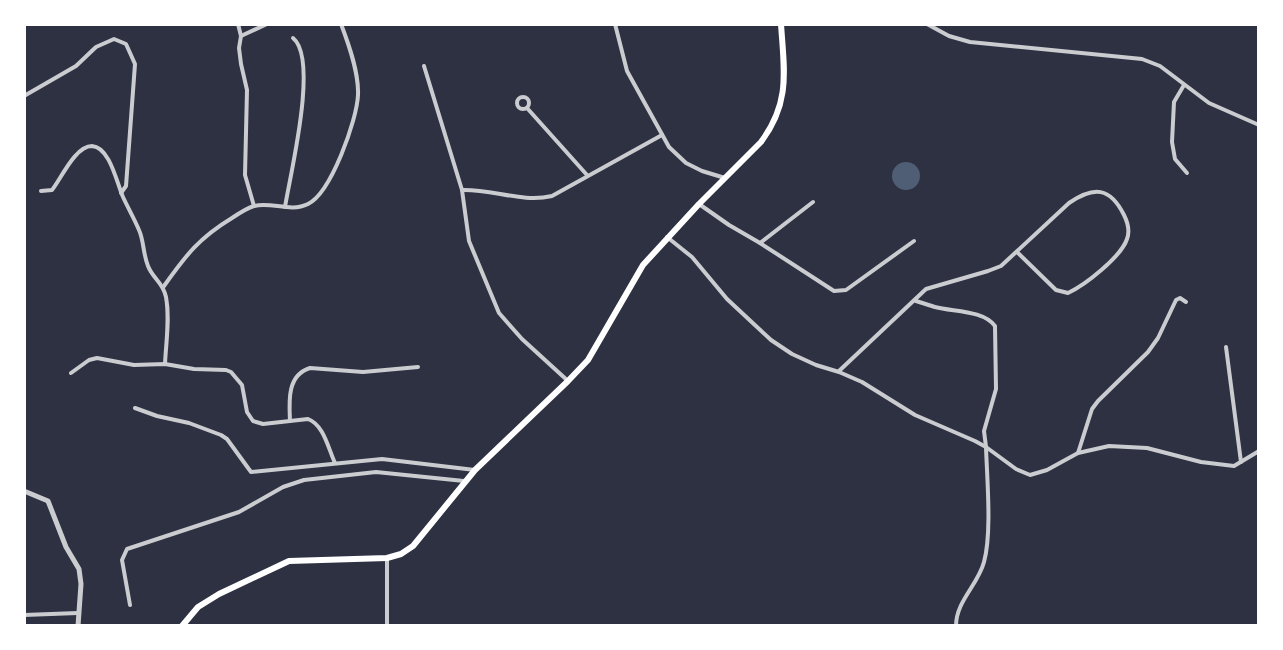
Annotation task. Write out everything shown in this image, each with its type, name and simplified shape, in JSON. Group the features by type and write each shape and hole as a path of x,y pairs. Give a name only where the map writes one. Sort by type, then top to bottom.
{"main road":[{"path":"182,626 198,607 219,594 289,561 387,558 413,546 464,481 588,360 643,265 761,142 779,113 785,73 781,24"}],"street":[{"path":"238,24 247,90 245,175 254,206"},
{"path":"241,36 267,24"},
{"path":"164,286 200,240 235,216 254,206 303,206 321,195 353,122 358,94 341,24"},
{"path":"615,24 627,71 676,155 702,171 725,178"},
{"path":"927,24 949,36 970,42 1142,59 1160,66 1209,103 1259,125"},
{"path":"285,207 303,92 300,47 293,38"},
{"path":"24,96 76,66 102,43 114,39 126,44 132,54 135,74 126,186 121,193"},
{"path":"424,66 462,190 469,241 499,313 568,381"},
{"path":"1184,85 1174,102 1172,142 1175,159 1187,173"},
{"path":"527,108 587,175"},
{"path":"462,190 539,198 552,196 662,135"},
{"path":"41,191 52,190 76,155 87,147 97,148 107,157 140,232 149,269 164,286 168,314 165,364"},
{"path":"839,372 926,289 995,269 1069,203 1087,192 1109,195 1127,221 1128,235 1122,248 1068,293 1056,290 1017,252"},
{"path":"760,243 813,202"},
{"path":"699,204 839,292 914,241"},
{"path":"667,237 692,257 727,299 771,340 792,354 881,392 915,415 975,441 1030,475 1047,470 1078,453 1109,446 1147,448 1234,466 1259,451"},
{"path":"1078,453 1089,417 1098,401 1148,352 1176,300 1180,298 1186,302"},
{"path":"916,301 978,315 992,321 995,326 996,389 984,431 988,524 984,565 960,605 956,626"},
{"path":"1226,347 1241,462"},
{"path":"71,373 97,358 134,365 165,364 231,372 242,385 247,412 253,421 263,424 308,419 316,423 335,463"},
{"path":"290,421 291,388 294,379 303,370 363,372 418,367"},
{"path":"135,408 221,435 251,472 389,460 475,470"},
{"path":"130,605 122,560 127,549 239,512 283,487 304,480 376,472 464,481"},
{"path":"24,491 48,501 66,547 79,569 78,626"},
{"path":"387,558 387,626"},
{"path":"24,615 78,613"}],"water":[{"path":"906,162 916,166 920,176 916,186 906,190 896,186 892,176 896,166"}]}
